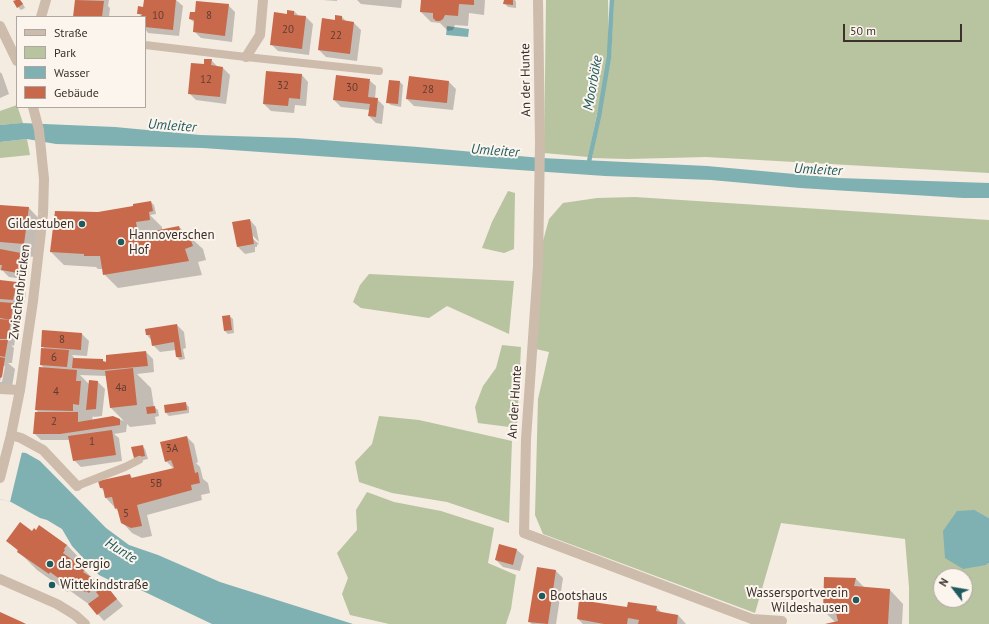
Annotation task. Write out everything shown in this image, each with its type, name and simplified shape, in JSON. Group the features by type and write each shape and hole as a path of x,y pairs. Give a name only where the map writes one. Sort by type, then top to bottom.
{"street":[{"path":"41,16 46,0"},
{"path":"246,57 260,34 263,0"},
{"name":"An der Hunte","path":"538,0 540,143 538,266 526,439 524,533 752,618 782,621"},
{"path":"0,26 14,47"},
{"name":"Zwischenbrücken","path":"0,478 20,390 33,301 43,214 44,179 42,156 39,130 33,108"},
{"path":"0,389 20,390"},
{"path":"11,435 21,438 43,450 76,486"},
{"path":"0,580 58,604 75,615 85,624"}],"lane":[{"path":"146,45 379,71"},
{"path":"76,486 140,460"}],"green space":[{"path":"546,0 608,0 609,57 588,157 544,153"},
{"path":"614,0 989,0 989,173 706,157 627,159 592,158 611,57"},
{"path":"16,105 23,123 0,125 0,111"},
{"path":"27,139 30,155 0,158 0,142"},
{"path":"508,191 515,193 514,249 504,253 482,248 492,222"},
{"path":"635,197 989,220 989,518 975,510 986,565 989,563 989,624 909,624 909,587 905,539 781,523 755,613 543,534 535,515 538,399 549,352 536,349 543,241 549,219 563,203 597,198"},
{"path":"369,274 514,281 509,334 447,306 429,318 361,308 353,302 360,285"},
{"path":"502,345 521,347 517,428 478,423 475,407 483,386 496,368"},
{"path":"379,416 419,420 512,441 509,523 447,502 392,493 359,482 355,462 372,444"},
{"path":"367,492 394,502 441,511 494,528 488,563 516,575 511,609 506,624 389,624 350,615 342,594 348,578 337,553 357,530 356,510"}],"water":[{"path":"447,26 469,29 468,37 446,35"},
{"path":"21,123 115,127 200,135 296,138 541,158 707,166 838,178 989,183 989,198 963,198 800,188 711,180 605,176 203,148 56,144 27,139 0,142 0,125"},
{"name":"Hunte","path":"0,450 26,453 40,461 106,528 129,545 158,555 220,582 353,624 212,624 126,583 109,580 99,575 72,546 62,529 11,502 0,499"},
{"path":"975,510 989,518 989,563 986,565 961,568 945,558 943,531 957,511"}],"pier":[{"path":"0,449 22,452 10,502 0,499"}],"building":[{"path":"20,0 23,4 17,8 13,1"},
{"path":"75,0 104,1 102,16 73,16"},
{"path":"144,0 176,0 173,30 146,27 146,16 137,14 138,6 143,7"},
{"path":"421,0 474,0 474,5 459,4 458,16 445,15 440,21 436,21 433,18 433,13 420,12"},
{"path":"504,0 513,0 513,5 503,4"},
{"path":"196,1 229,4 225,36 193,32 194,20 189,19 190,12 195,12"},
{"path":"287,10 294,11 294,15 306,16 302,49 270,45 274,12 287,14"},
{"path":"335,15 342,16 342,20 354,22 350,54 318,50 322,18 335,20"},
{"path":"204,59 212,59 211,65 223,67 220,97 188,94 191,63 204,64"},
{"path":"266,71 302,74 300,99 289,98 288,106 263,104"},
{"path":"336,75 370,79 368,97 378,98 376,117 368,116 370,104 333,100"},
{"path":"409,76 449,81 447,103 406,99"},
{"path":"389,80 400,81 398,104 386,103"},
{"name":"Hannoverschen Hof","path":"151,201 153,211 149,212 150,220 136,222 138,234 179,226 182,237 189,235 193,246 185,249 189,261 103,275 100,256 84,256 84,254 50,252 55,211 98,212 133,206 133,204"},
{"path":"0,205 29,207 24,244 0,242"},
{"path":"250,219 254,244 237,247 232,222"},
{"path":"0,249 21,253 18,273 1,270 2,265 0,265"},
{"path":"0,280 17,282 13,300 0,299"},
{"path":"0,302 13,303 11,320 0,318"},
{"path":"230,315 232,330 224,331 222,316"},
{"path":"0,319 11,320 8,339 0,339"},
{"path":"177,324 182,357 176,357 174,342 152,346 150,335 146,335 145,329"},
{"path":"42,330 82,333 81,350 41,347"},
{"path":"0,340 8,340 5,357 0,356"},
{"path":"41,348 69,350 67,367 40,365"},
{"path":"146,351 148,366 103,370 72,368 73,358 103,359 103,361 106,362 106,355"},
{"path":"0,357 5,358 2,377 0,378"},
{"path":"39,367 77,370 76,381 81,381 79,405 73,404 73,411 35,410"},
{"path":"133,368 137,405 110,408 105,371"},
{"path":"89,380 98,381 96,409 86,410"},
{"path":"186,402 187,410 165,413 164,405"},
{"path":"155,406 156,413 147,414 146,407"},
{"path":"35,412 78,412 78,422 113,416 120,419 120,425 60,434 33,434"},
{"path":"112,430 116,455 73,461 68,436"},
{"path":"187,436 195,473 198,472 200,483 191,485 192,490 137,505 142,526 131,528 121,523 112,497 105,498 103,488 100,488 98,481 130,474 131,478 174,468 171,460 165,462 160,442"},
{"path":"143,445 145,456 134,458 131,447"},
{"path":"20,522 32,531 34,528 36,530 39,525 67,545 63,553 85,569 83,572 94,579 93,581 96,584 89,593 86,591 85,592 74,584 71,587 50,572 49,574 17,552 18,550 6,541"},
{"path":"499,544 517,549 513,565 495,560"},
{"name":"Bootshaus","path":"537,567 556,570 548,624 528,622"},
{"name":"Wassersportverein Wildeshausen","path":"824,577 856,578 854,586 890,589 888,624 825,624 838,621 836,613 823,612"},
{"path":"106,585 117,599 97,615 88,604 99,596 96,592"},
{"path":"579,600 627,607 628,602 657,606 656,611 678,615 677,624 638,624 639,620 628,618 627,624 604,624 577,619"},
{"path":"0,612 22,622 26,624 0,624"}],"waterway":[{"name":"Moorbäke","path":"588,166 599,116 609,57 612,0"}],"place":[{"name":"Gildestuben","path":"82,224"},
{"name":"Hannoverschen Hof","path":"121,242"},
{"name":"da Sergio","path":"50,564"},
{"name":"Wittekindstraße","path":"52,585"},
{"name":"Bootshaus","path":"542,596"},
{"name":"Wassersportverein Wildeshausen","path":"856,600"}],"water label":[{"name":"Umleiter","path":"172,126"},
{"name":"Umleiter","path":"495,151"},
{"name":"Umleiter","path":"818,170"}]}
